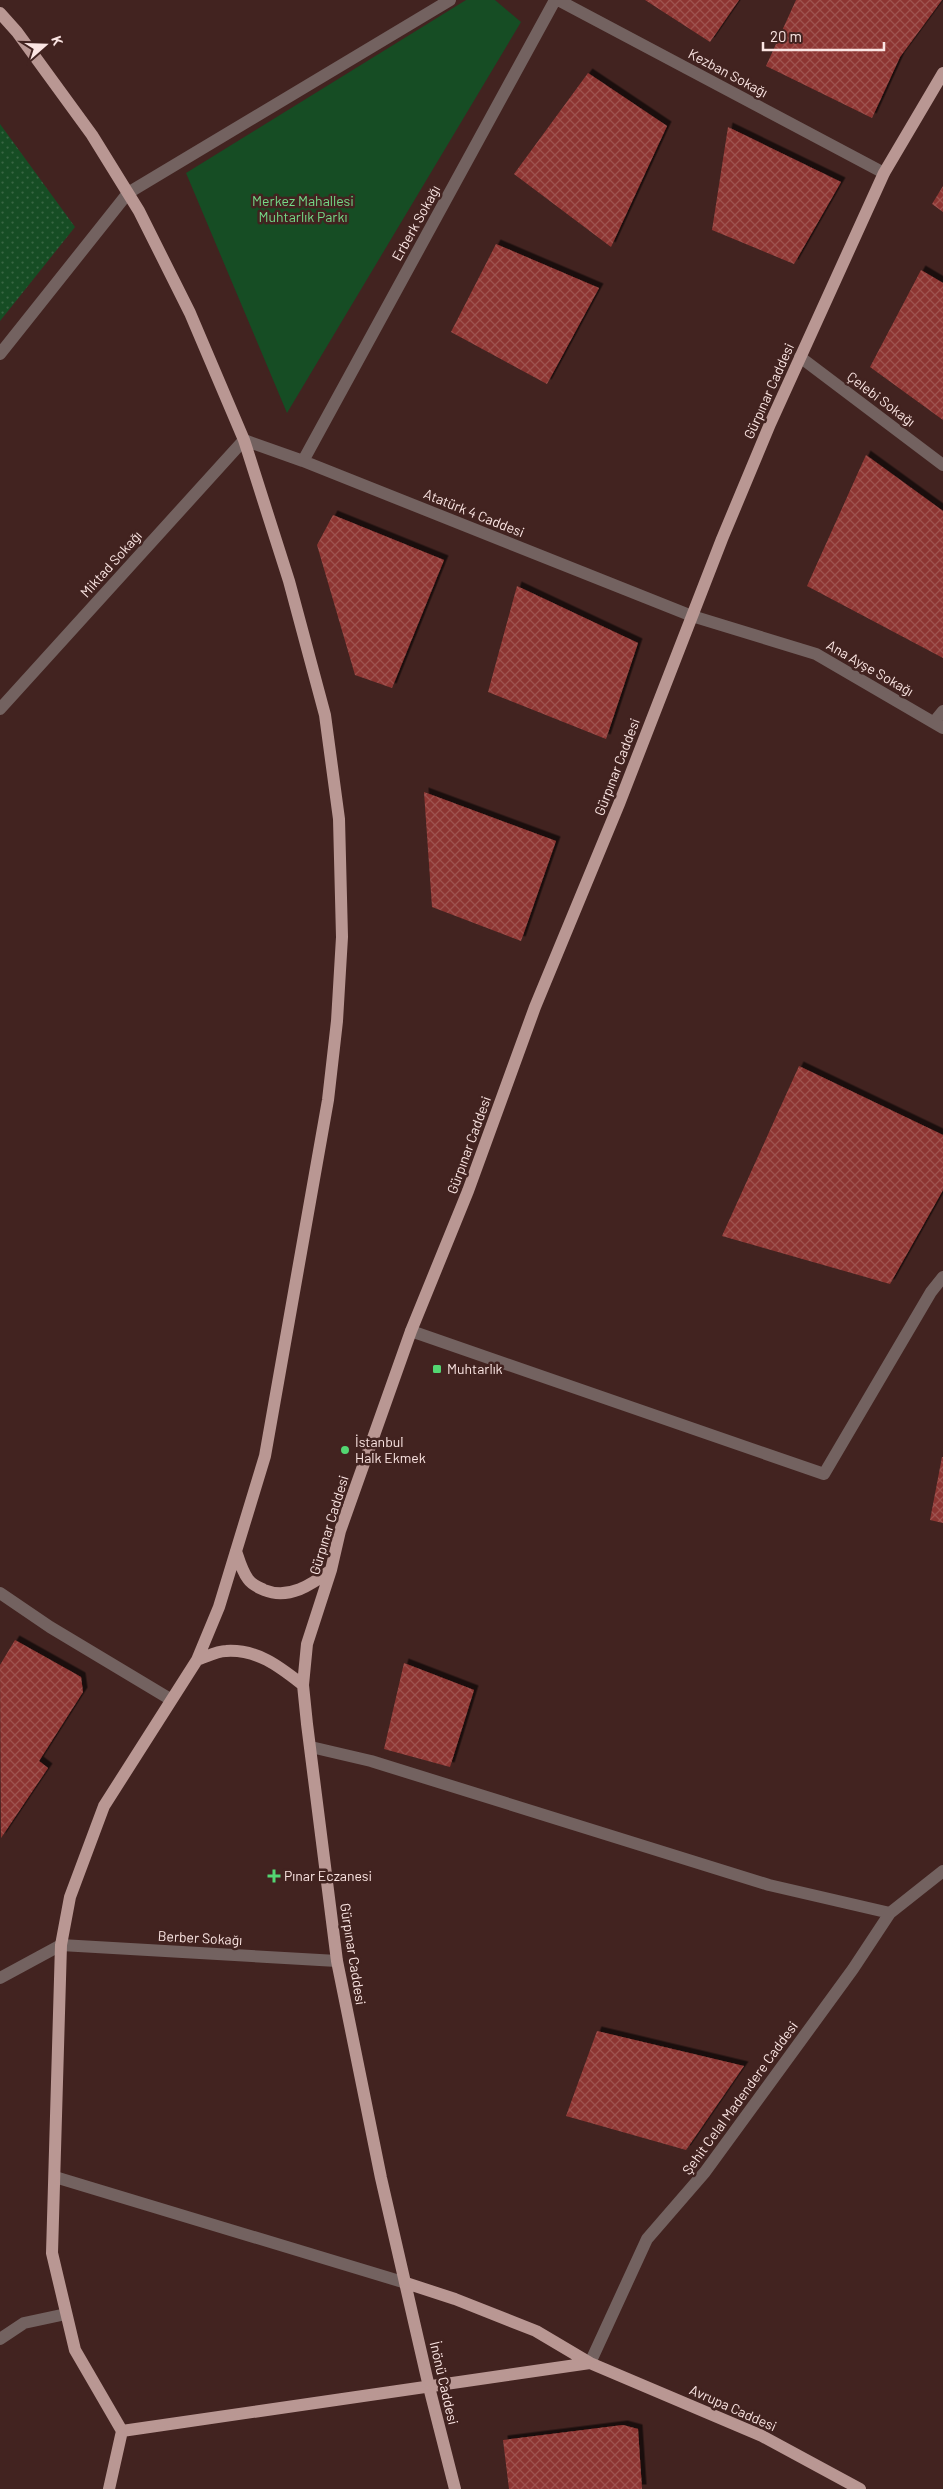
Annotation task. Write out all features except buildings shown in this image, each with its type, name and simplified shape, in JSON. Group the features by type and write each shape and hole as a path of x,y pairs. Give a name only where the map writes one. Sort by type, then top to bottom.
{"main road":[{"path":"0,13 17,32 92,134 128,193 190,313 244,440 289,581 325,715 339,819 342,937 337,1021 328,1100 265,1456 219,1607 196,1660 104,1806 70,1897 61,1945 52,2253 75,2350 122,2431 109,2489"},
{"name":"Gürpınar Caddesi","path":"406,2283 381,2178 337,1961 304,1685 307,1644 331,1570 340,1532 411,1331 468,1191 535,1007 619,804 692,616 770,424 884,173 943,72"},
{"path":"236,1551 248,1579 253,1585 272,1593 294,1592 312,1585 331,1570"},
{"path":"196,1660 225,1650 247,1652 271,1660 304,1685"},
{"name":"Avrupa Caddesi","path":"406,2283 455,2299 536,2331 590,2363 762,2436 860,2489"},
{"name":"İnönü Caddesi","path":"406,2283 429,2387 455,2489"},
{"path":"122,2431 590,2363"}],"street":[{"path":"0,354 128,193 450,0"},
{"name":"Kezban Sokağı","path":"557,0 884,173"},
{"name":"Erberk Sokağı","path":"303,461 557,0"},
{"name":"Çelebi Sokağı","path":"800,357 943,465"},
{"name":"Atatürk 4 Caddesi","path":"244,440 303,461 692,616"},
{"name":"Miktad Sokağı","path":"0,709 244,440"},
{"name":"Ana Ayşe Sokağı","path":"692,616 816,654 938,725"},
{"path":"938,725 943,711"},
{"path":"411,1331 824,1474 932,1292 943,1277"},
{"path":"0,1593 50,1627 170,1699"},
{"path":"311,1747 371,1760 768,1885 890,1913"},
{"name":"Şehit Celal Madendere Caddesi","path":"590,2363 648,2239 705,2172 847,1977 890,1913 943,1871"},
{"path":"0,1978 61,1945"},
{"name":"Berber Sokağı","path":"61,1945 337,1961"},
{"path":"55,2177 406,2283"},
{"path":"0,2339 24,2323 66,2314"}],"green space":[{"name":"Merkez Mahallesi Muhtarlık Parkı","path":"466,0 495,0 521,22 287,413 186,173"},
{"path":"0,124 75,227 0,321"}],"place":[{"name":"Muhtarlık","path":"437,1369"},
{"name":"İstanbul Halk Ekmek","path":"345,1450"},
{"name":"Pınar Eczanesi","path":"274,1876"}]}
